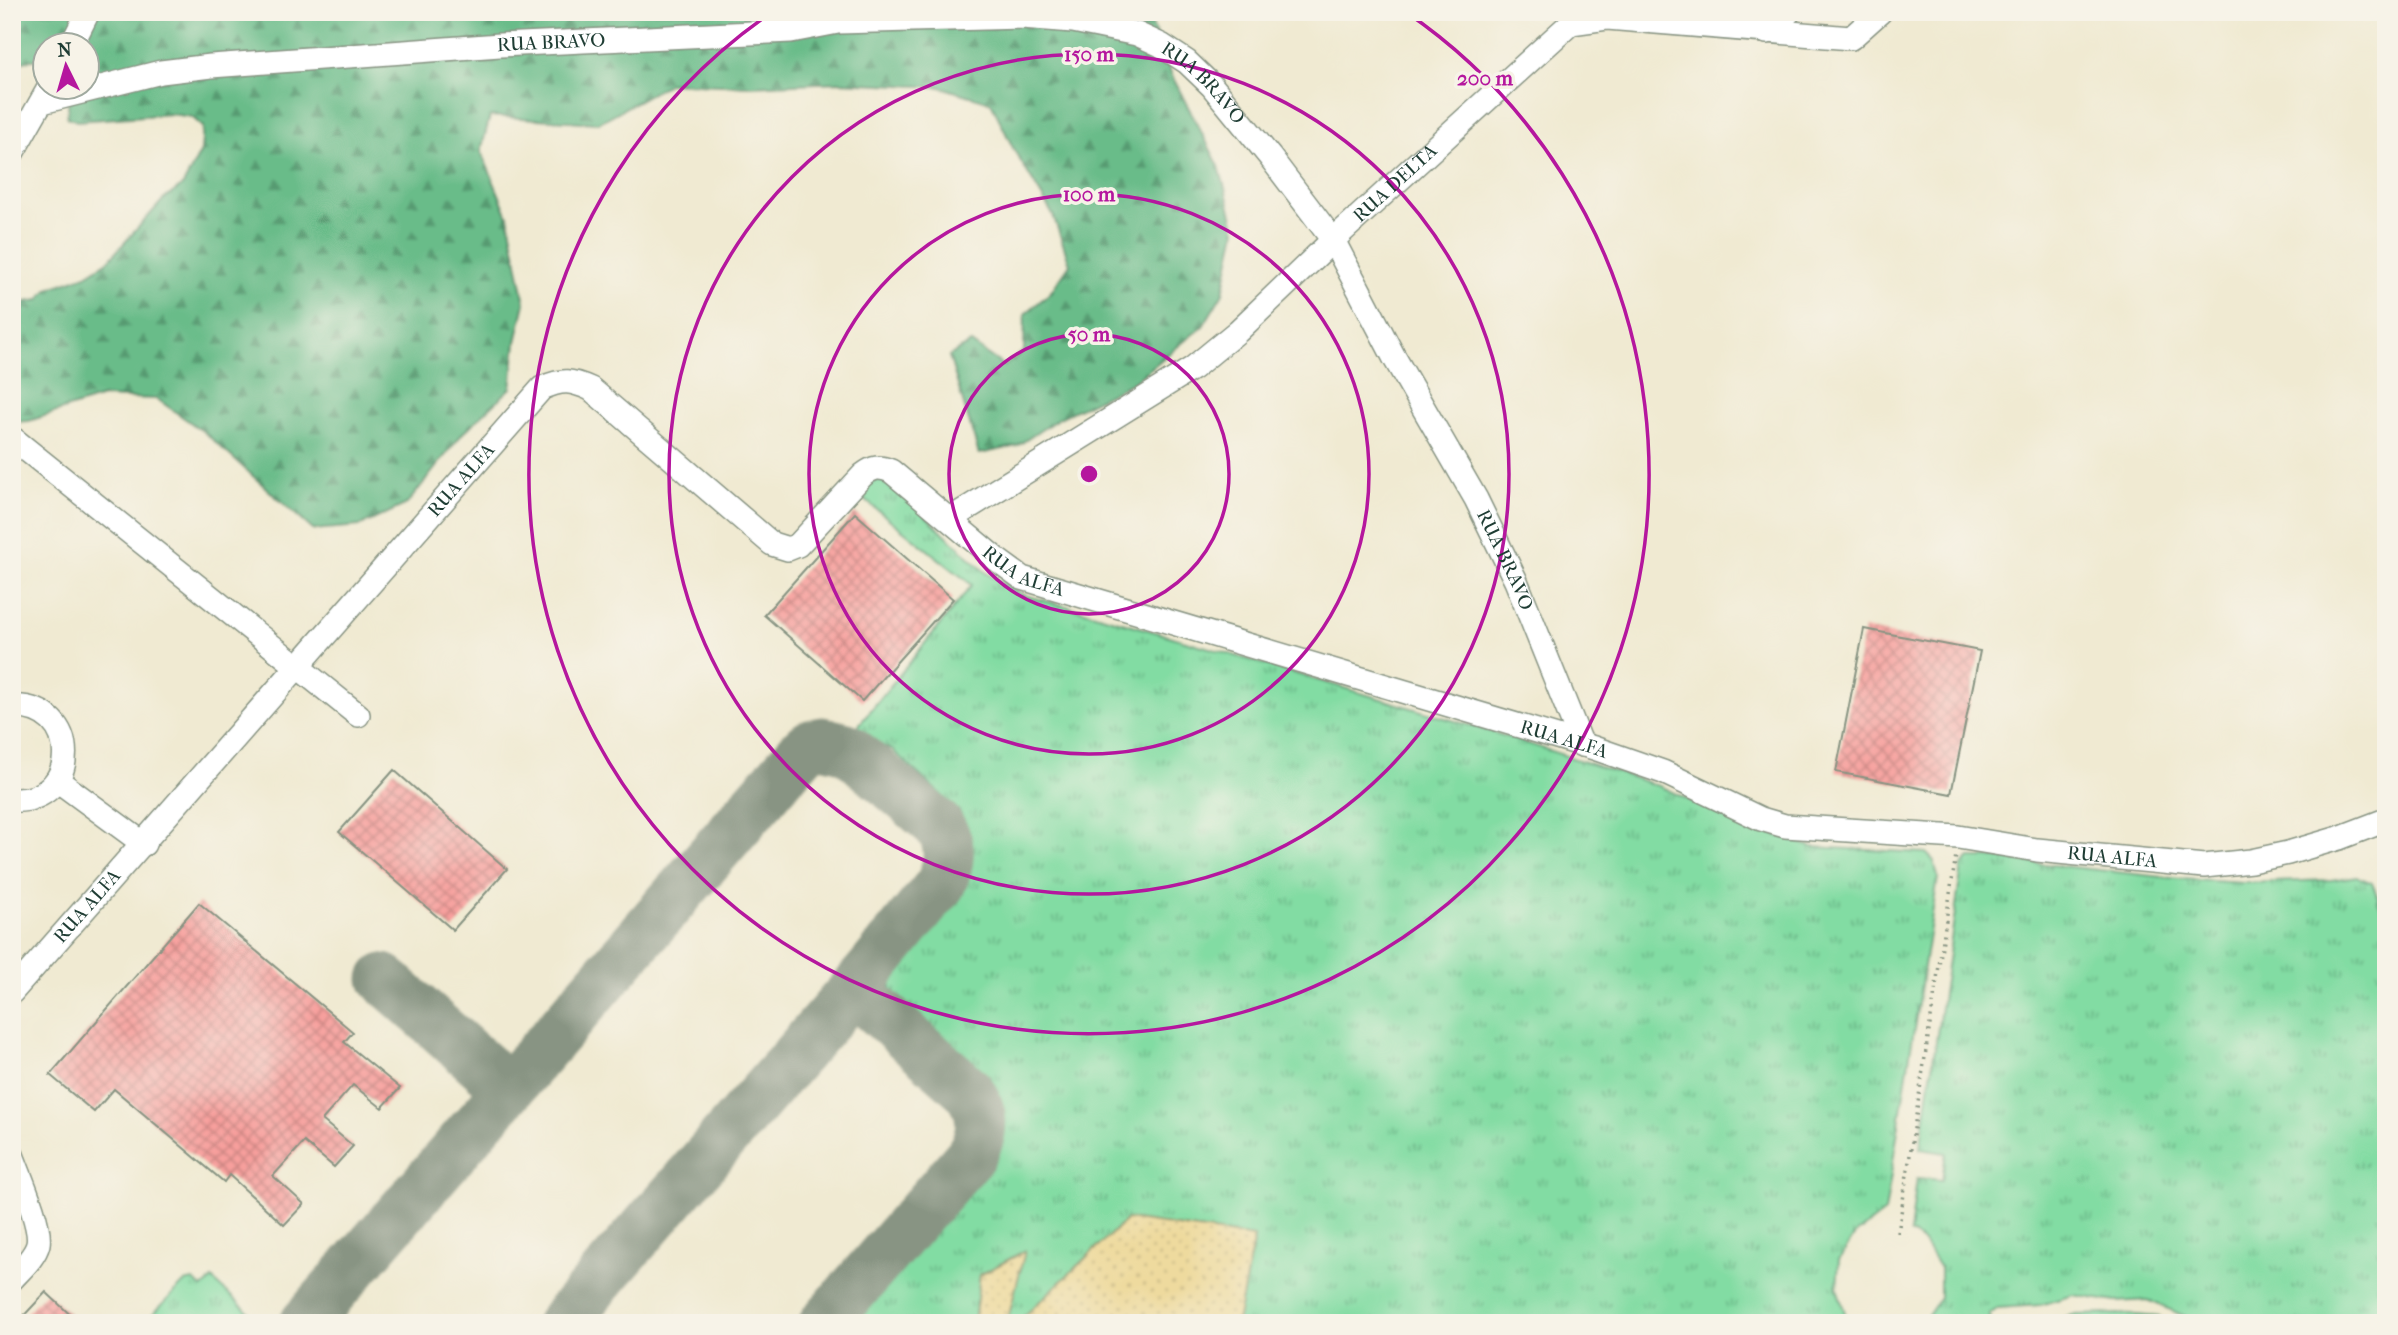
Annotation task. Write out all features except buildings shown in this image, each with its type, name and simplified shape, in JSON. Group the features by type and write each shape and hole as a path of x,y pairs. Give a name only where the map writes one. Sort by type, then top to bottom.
{"lane":[{"path":"78,32 88,12"},
{"path":"1767,32 1789,12"},
{"name":"RUA DELTA","path":"950,519 1193,368 1238,331 1333,240 1571,23 1610,15 1695,19 1767,32 1851,38 1880,12"},
{"name":"RUA BRAVO","path":"102,84 161,72 238,63 528,43 791,31 838,22 971,17 1073,21 1137,34 1161,45 1187,62 1212,86 1333,240 1394,357 1476,499 1516,581 1582,745"},
{"path":"12,153 41,102"},
{"name":"RUA ALFA","path":"12,992 542,388 554,383 573,381 591,389 772,544 788,549 798,545 863,474 881,466 891,471 1022,578 1582,745 1663,772 1761,819 1785,827 1958,837 2037,850 2204,866 2251,861 2288,853 2386,820"},
{"path":"12,438 358,715"},
{"path":"12,707 22,707 47,716 59,729 65,755 57,780 39,796 12,800"},
{"path":"57,780 144,844"},
{"path":"12,1155 39,1239 37,1247 17,1264"}],"path":[{"path":"1898,1233 1958,837"}],"green space":[{"path":"12,12 1147,12 1173,78 1219,166 1236,230 1223,293 1203,326 1134,382 1059,418 1017,446 979,454 949,356 971,343 1004,366 1024,351 1025,314 1050,293 1070,264 1053,215 1014,150 991,102 940,87 840,82 749,86 670,83 598,123 490,116 481,151 508,216 525,303 516,342 511,388 463,433 407,504 360,526 313,530 204,432 157,399 102,397 29,421 12,422 12,304 39,300 48,289 86,275 108,261 163,200 183,185 201,151 203,127 192,117 171,114 77,121 67,117 69,102 102,102 102,32 32,32 32,60 16,63 12,71"},
{"path":"882,480 908,499 986,573 1023,595 1492,732 1659,786 1732,820 1812,847 1926,853 1934,861 1938,877 1885,1212 1855,1235 1839,1260 1837,1288 1846,1316 1853,1323 1237,1323 1254,1237 1127,1219 1017,1323 1007,1323 1024,1251 980,1275 974,1323 850,1323 998,1153 1004,1126 1001,1109 991,1092 961,1058 894,1002 890,983 894,967 964,888 972,863 970,836 959,811 892,750 873,742 842,746 972,585 856,493 867,481"},
{"path":"1970,858 2244,883 2331,880 2357,876 2372,883 2386,918 2386,1305 2362,1323 2200,1323 2148,1300 2116,1302 2073,1295 2040,1305 1998,1308 1989,1315 1993,1323 1923,1323 1940,1298 1940,1268 1924,1243 1910,1233 1917,1178 1942,1180 1946,1153 1920,1149 1962,866"},
{"path":"212,1279 254,1317 257,1323 144,1323 185,1282 193,1280 203,1288"},
{"path":"2124,1314 2159,1317 2167,1323 2047,1323 2072,1315"}],"sand":[{"path":"1127,1219 1254,1237 1237,1323 1017,1323"},
{"path":"1025,1251 1007,1323 974,1323 980,1275"}],"taxiway":[{"path":"305,1323 803,750 822,742 847,748 942,831 948,846 948,861 940,885 869,972 562,1323"},
{"path":"384,979 494,1076 500,1086 496,1103"},
{"path":"824,1323 969,1157 978,1140 981,1122 977,1105 967,1089 868,1002 857,999 840,1005"}]}
